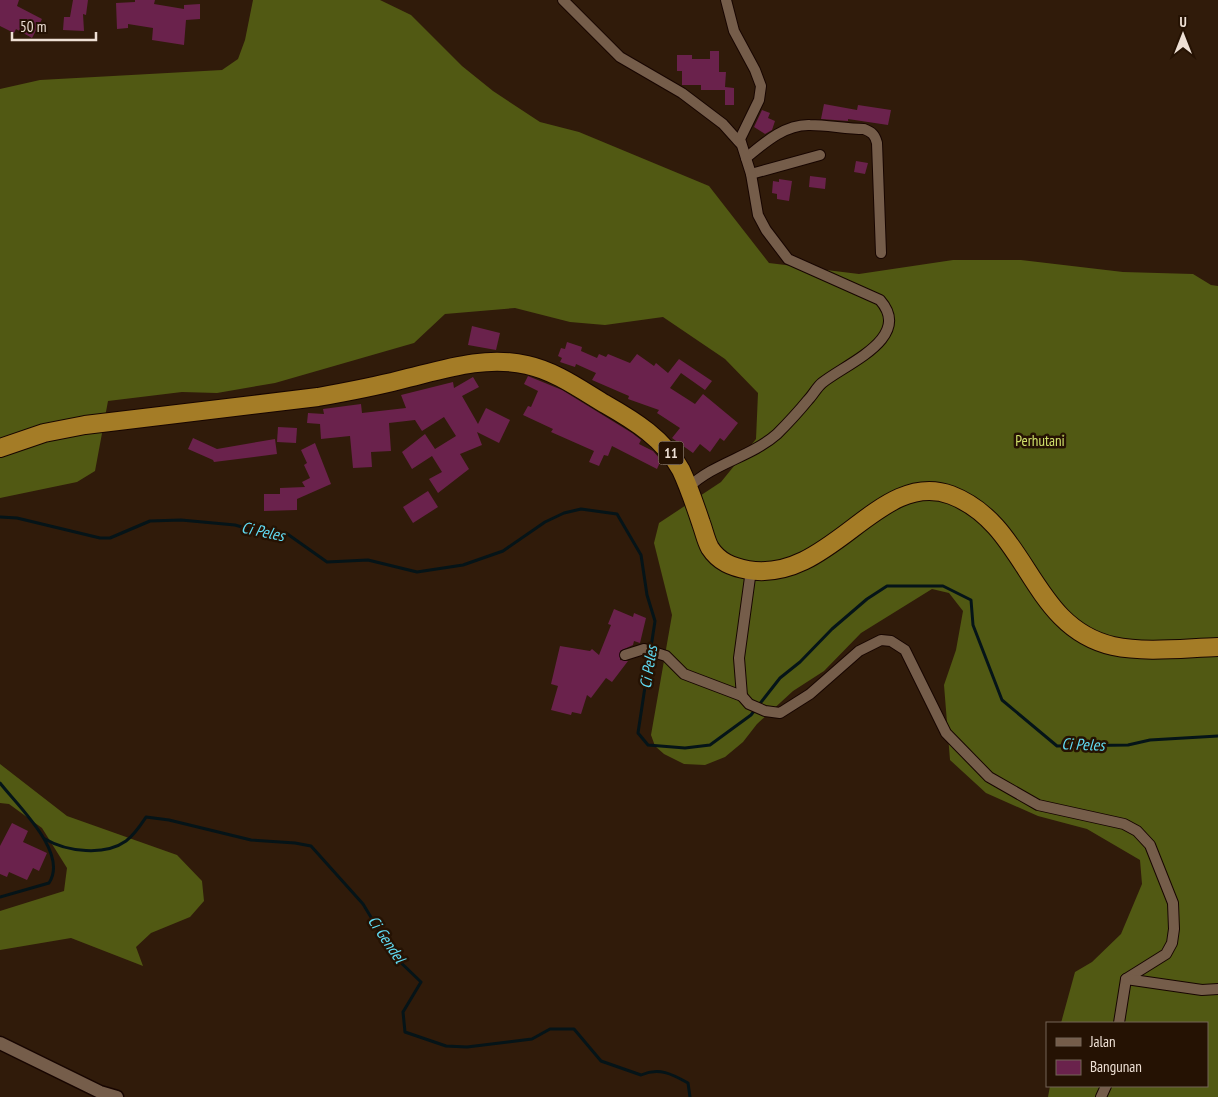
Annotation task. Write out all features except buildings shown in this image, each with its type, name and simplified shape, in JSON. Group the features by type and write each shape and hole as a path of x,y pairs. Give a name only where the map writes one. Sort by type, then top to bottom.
{"highway":[{"name":"11","path":"0,448 44,433 85,425 318,397 476,362 506,361 540,369 626,416 668,449 675,458 688,487 712,551 722,561 751,570 780,569 808,559 833,545 896,498 914,493 934,491 952,496 971,506 1001,531 1029,569 1040,592 1054,610 1068,624 1081,633 1097,641 1130,648 1160,650 1218,647"}],"street":[{"path":"563,0 620,57 682,92 716,118 740,143"},
{"path":"688,487 698,478 758,447 777,433 821,384 877,345 886,335 890,322 889,310 880,300 788,259 766,230 758,215 751,174 740,143 740,136 759,100 761,86 755,70 734,30 726,0"},
{"path":"746,158 774,136 785,130 808,124 871,131 877,143 881,253"},
{"path":"751,174 820,155"},
{"path":"746,700 739,658 751,570"},
{"path":"625,655 644,649 666,656 684,674 746,700 765,711 780,713 810,694 859,651 870,644 881,640 891,641 905,650 946,734 989,777 1038,805 1124,824 1137,832 1150,845 1173,903 1172,943 1166,954 1126,979 1119,1022"},
{"path":"1126,979 1202,990 1218,989"},
{"path":"0,1043 100,1092 117,1097"}],"green space":[{"name":"Perhutani","path":"253,0 380,0 411,15 462,66 493,91 540,122 579,132 709,186 769,263 859,274 953,260 1021,260 1123,272 1193,274 1211,285 1218,286 1218,1097 1048,1097 1050,1087 1208,1087 1208,1022 1061,1022 1075,972 1092,962 1121,934 1142,884 1140,860 1087,829 1038,816 986,793 950,760 944,685 956,650 963,611 949,593 932,589 861,633 824,671 793,691 757,724 743,742 725,757 705,765 684,764 664,754 655,746 651,735 672,615 654,543 659,523 721,482 756,439 758,393 725,359 663,317 605,325 570,322 515,308 445,314 414,343 275,383 217,393 182,392 108,401 95,471 77,482 0,498 0,89 40,80 222,70 238,59 245,40"},
{"path":"0,764 67,816 177,855 202,881 204,901 190,917 151,933 136,947 143,966 71,938 0,950 0,911 64,891 67,868 42,828 9,804 0,803"}],"waterway":[{"name":"Ci Peles","path":"0,517 17,518 100,538 110,538 150,521 181,520 235,525 256,531 286,533 327,562 368,560 417,572 463,565 503,551 545,522 564,513 581,509 617,514 641,555 647,595 655,621 638,733 648,745 685,748 710,745 751,715 780,678 800,662 832,629 867,599 887,586 943,586 971,600 973,625 1002,700 1057,746 1128,745 1150,740 1218,736"},
{"name":"Ci Peles","path":"0,783 39,830 52,858 53,871 49,883 0,897"},
{"name":"Ci Gendel","path":"45,839 64,847 75,849 108,849 126,841 135,833 146,817 169,820 251,840 311,846 363,904 395,957 421,982 403,1012 405,1032 446,1046 467,1047 532,1039 550,1029 574,1029 601,1061 641,1075 654,1072 671,1074 688,1083 690,1097"}]}
